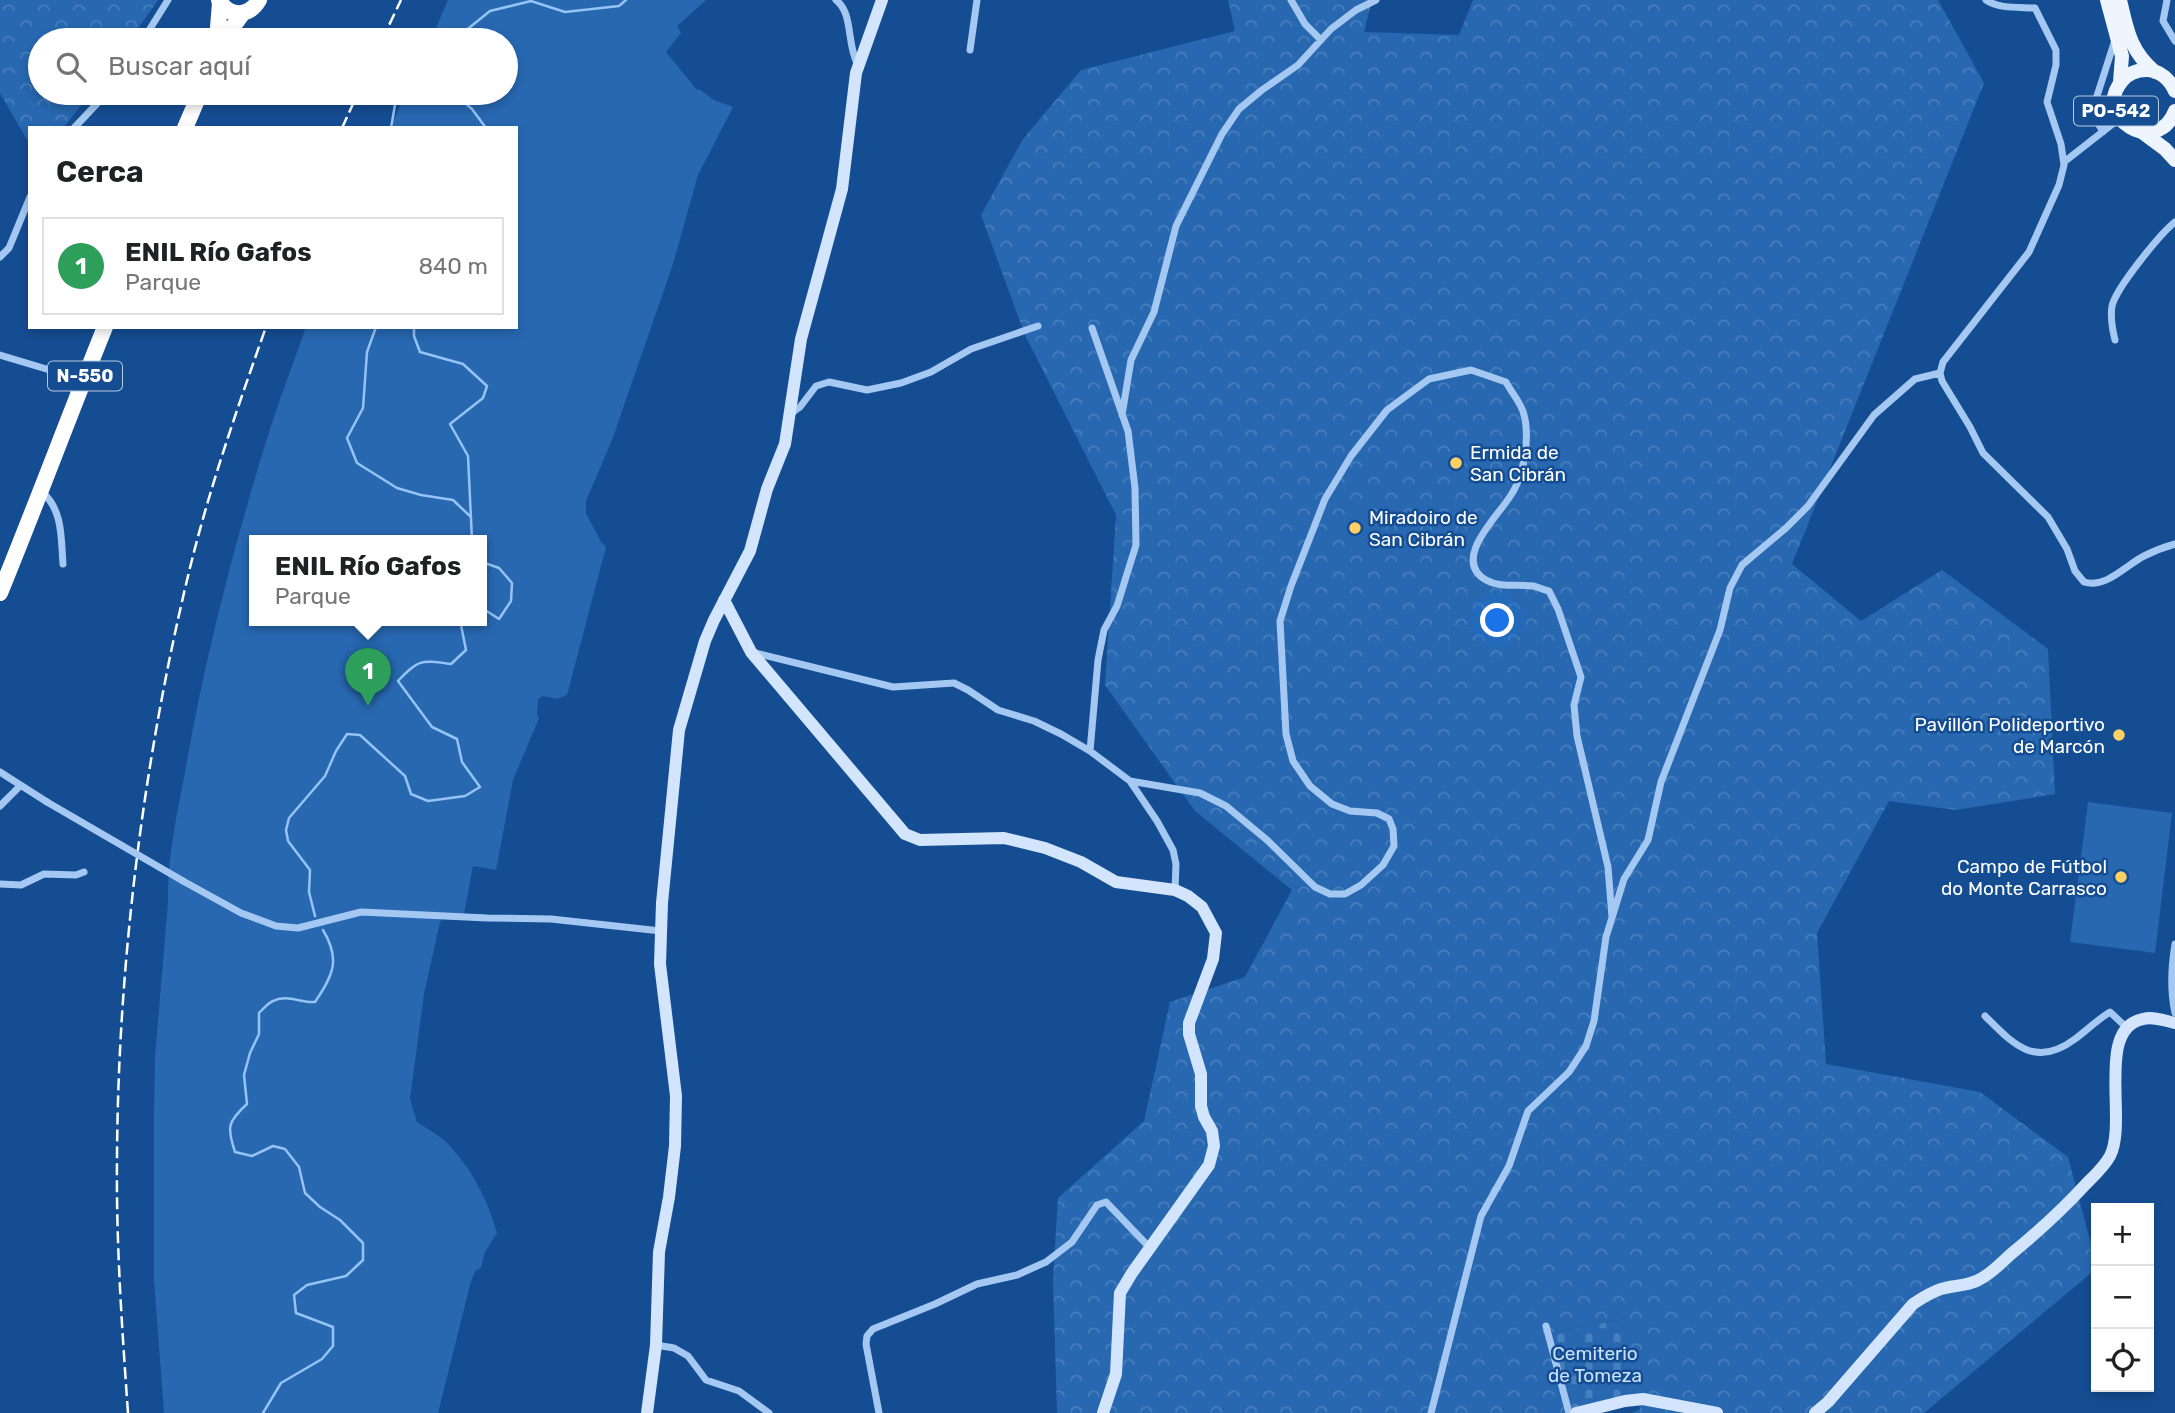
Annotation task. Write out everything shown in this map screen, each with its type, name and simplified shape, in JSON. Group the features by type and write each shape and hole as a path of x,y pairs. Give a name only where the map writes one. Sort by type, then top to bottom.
{"highway":[{"path":"219,1 231,13 243,13 253,9 259,0"},
{"path":"218,28 219,1"},
{"path":"232,28 243,13"},
{"path":"187,126 195,105"},
{"name":"N-550","path":"0,593 104,329"},
{"name":"N-550","path":"0,568 40,476 66,425"},
{"path":"0,581 28,526"}],"main road":[{"name":"PO-542","path":"2107,0 2122,56 2120,82 2114,96 2119,119 2129,128 2142,132 2175,160"},
{"name":"PO-542","path":"2120,0 2128,33 2138,55 2155,72"},
{"name":"PO-542","path":"2120,82 2136,71 2155,72 2174,85"},
{"name":"PO-542","path":"2142,132 2155,131 2166,125 2175,115"}],"street":[{"path":"150,28 168,0"},
{"path":"836,0 847,12 851,53 858,65"},
{"path":"647,1413 656,1345 659,1252 675,1146 676,1096 660,964 679,730 705,641 750,551 767,489 785,444 804,327 842,189 858,65 882,0"},
{"path":"970,50 977,0"},
{"path":"1291,0 1306,24 1321,40"},
{"path":"1122,415 1132,360 1154,312 1176,226 1222,134 1239,109 1298,65 1338,23 1376,0"},
{"path":"1986,0 2005,6 2035,8 2041,18 2056,50 2056,65 2047,102 2064,162 2059,185 2029,252 1952,349 1943,362 1940,373 1983,453 2048,517 2067,550 2075,571 2084,582 2098,582 2110,578 2143,556 2175,544"},
{"path":"2167,0 2163,21 2175,41"},
{"path":"2103,132 2098,123 2096,99 2116,36"},
{"path":"76,126 96,105"},
{"path":"2064,162 2119,119"},
{"path":"0,257 9,248 28,202"},
{"path":"2115,340 2111,321 2116,295 2153,243 2175,222"},
{"path":"789,415 800,407 816,386 829,382 867,390 901,383 931,372 971,349 1038,326"},
{"path":"1090,751 1098,660 1104,630 1117,607 1136,545 1135,488 1128,431 1092,328"},
{"path":"0,355 53,371 78,394"},
{"path":"1130,781 1200,793 1226,806 1267,840 1315,887 1330,894 1345,894 1361,885 1383,865 1394,846 1389,819 1377,813 1350,811 1332,804 1310,786 1293,761 1286,734 1280,621 1325,499 1350,456 1387,410 1429,379 1471,370 1506,382 1524,414 1526,450 1520,475 1510,497 1487,526 1476,546 1473,561 1478,575 1489,582 1533,586 1549,591 1558,609 1581,677 1574,705 1577,736 1608,867 1612,917"},
{"path":"1431,1413 1481,1216 1509,1166 1528,1111 1569,1072 1586,1046 1594,1021 1606,937 1623,879 1648,840 1661,782 1720,630 1730,587 1742,565 1808,506 1874,415 1915,379 1940,373"},
{"path":"42,492 50,499 62,530 63,564"},
{"path":"724,600 751,652 905,834 920,840 1004,838 1045,848 1080,862 1116,882 1175,890 1188,896 1202,907 1216,933 1213,959 1189,1023 1189,1034 1201,1073 1201,1106 1212,1131 1214,1146 1209,1165 1120,1293 1116,1374 1103,1413"},
{"path":"751,652 892,687 954,683 998,710 1034,720 1090,751 1130,781 1157,821 1173,850 1176,864 1175,890"},
{"path":"0,772 183,881 241,913 276,926 298,928 361,912 551,919 661,931"},
{"path":"0,806 20,786"},
{"path":"0,884 21,886 44,874 76,875 84,872"},
{"path":"2175,944 2171,990 2175,1013"},
{"path":"1984,1016 2018,1047 2040,1053 2061,1048 2110,1012 2127,1028"},
{"path":"1815,1413 1828,1402 1913,1304 1942,1289 1969,1284 1983,1278 2053,1220 2110,1157 2116,1136 2116,1063 2119,1041 2127,1028 2143,1019 2151,1018 2175,1023"},
{"path":"879,1413 866,1344 867,1336 873,1329 977,1284 1017,1275 1046,1262 1072,1242 1097,1205 1106,1202 1150,1248"},
{"path":"1546,1325 1569,1413"},
{"path":"656,1345 688,1356 706,1380 739,1391 769,1413"},
{"path":"1576,1413 1643,1399 1717,1413"}],"green space":[{"path":"0,0 158,0 138,28 28,28 28,105 81,105 65,126 28,126 28,142 0,93"},
{"path":"448,0 706,0 677,26 681,33 666,52 697,90 733,107 698,175 673,264 612,440 586,501 586,513 606,547 567,695 557,699 543,696 538,699 539,718 513,780 496,870 473,866 464,914 444,916 440,922 424,994 410,1099 417,1122 445,1141 470,1172 483,1195 497,1233 485,1252 481,1268 476,1270 471,1281 438,1413 164,1413 154,1280 154,1109 155,1057 169,868 194,724 212,640 244,515 269,432 305,329 518,329 518,126 391,126 401,105 518,105 518,28 436,28"},
{"path":"1228,0 1372,0 1364,32 1459,35 1473,0 1938,0 1984,83 1792,564 1861,621 1942,570 2048,649 2055,794 1956,810 1889,801 1817,933 1826,1064 1980,1092 2068,1157 2091,1244 2091,1273 1924,1413 1632,1413 1640,1409 1625,1319 1548,1333 1569,1413 1057,1413 1053,1279 1058,1198 1144,1121 1170,1002 1245,977 1292,890 1195,811 1105,685 1116,515 1025,335 981,215 1023,139 1081,70 1235,31"},
{"name":"Campo de Fútbol do Monte Carrasco","path":"2088,802 2172,813 2155,953 2070,942"},
{"name":"Cemiterio de Tomeza","path":"1626,1319 1638,1394 1568,1410 1548,1333"}],"waterway":[{"path":"469,28 490,11 531,1 565,12 619,6 626,0"},
{"path":"391,126 395,105"},
{"path":"467,105 485,126"},
{"path":"375,329 367,352 363,408 347,438 357,463 397,488 453,500 471,517"},
{"path":"414,329 420,352 463,364 487,386 483,398 450,424 468,456 472,535"},
{"path":"487,564 499,568 512,583 511,601 499,619 487,611"},
{"path":"315,916 309,892 310,870 288,841 286,830 289,818 325,776 347,734 360,735 405,776 411,794 428,801 465,796 480,787 462,762 457,739 432,727 398,681 411,668 421,663 451,664 466,650 461,626"},
{"path":"263,1413 281,1383 322,1359 333,1346 333,1327 296,1313 294,1295 307,1285 346,1276 363,1260 363,1243 340,1220 305,1193 299,1167 285,1149 273,1146 252,1156 235,1152 230,1131 232,1121 247,1104 244,1075 259,1034 259,1013 269,1003 278,999 315,1002 326,984 333,967 333,959 323,930"}],"railway":[{"path":"388,28 401,0"},
{"path":"343,126 353,105"},
{"path":"128,1413 118,1254 118,1086 136,865 158,719 188,576 214,482 265,329"}],"place":[{"name":"Ermida de San Cibrán","path":"1456,463"},
{"name":"Miradoiro de San Cibrán","path":"1355,528"},
{"name":"ENIL Río Gafos","path":"368,706"},
{"name":"Pavillón Polideportivo de Marcón","path":"2119,735"},
{"name":"Campo de Fútbol do Monte Carrasco","path":"2121,877"}]}
